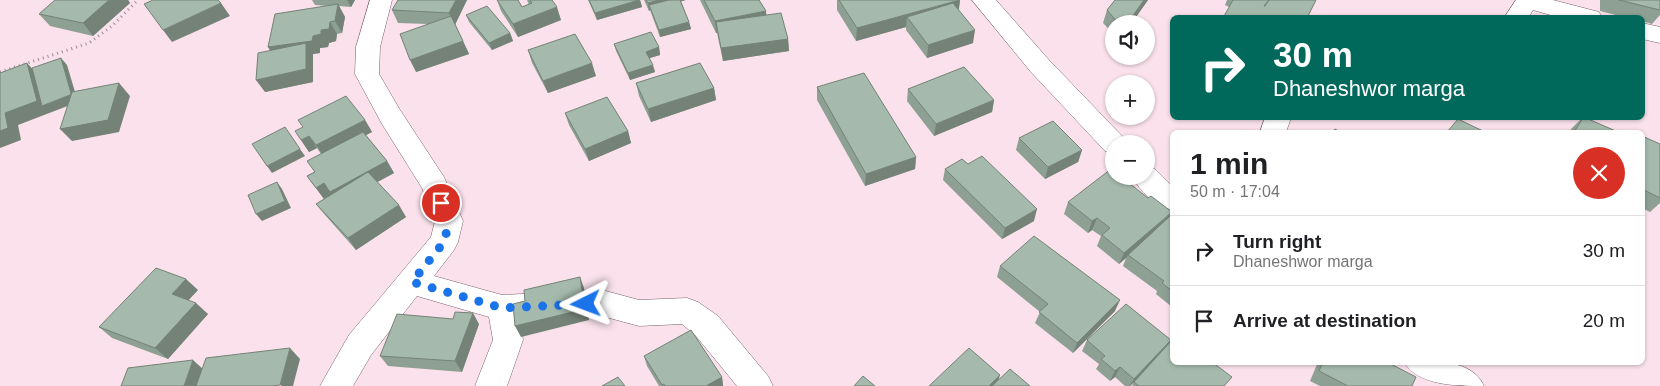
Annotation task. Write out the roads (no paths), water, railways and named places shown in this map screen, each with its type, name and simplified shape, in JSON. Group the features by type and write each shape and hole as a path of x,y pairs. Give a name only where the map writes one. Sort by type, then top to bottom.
{"street":[{"path":"336,386 360,345 444,242 449,222 434,185 391,117 367,74 368,47 382,0"},
{"path":"983,0 1040,66 1105,135"},
{"path":"1517,15 1528,1 1580,15"},
{"path":"1645,32 1660,35"},
{"path":"1153,185 1170,198"},
{"path":"412,282 502,308 602,303 639,313 687,311 707,326 757,386"},
{"path":"491,386 508,340 502,308"},
{"path":"1426,365 1468,386"}]}
